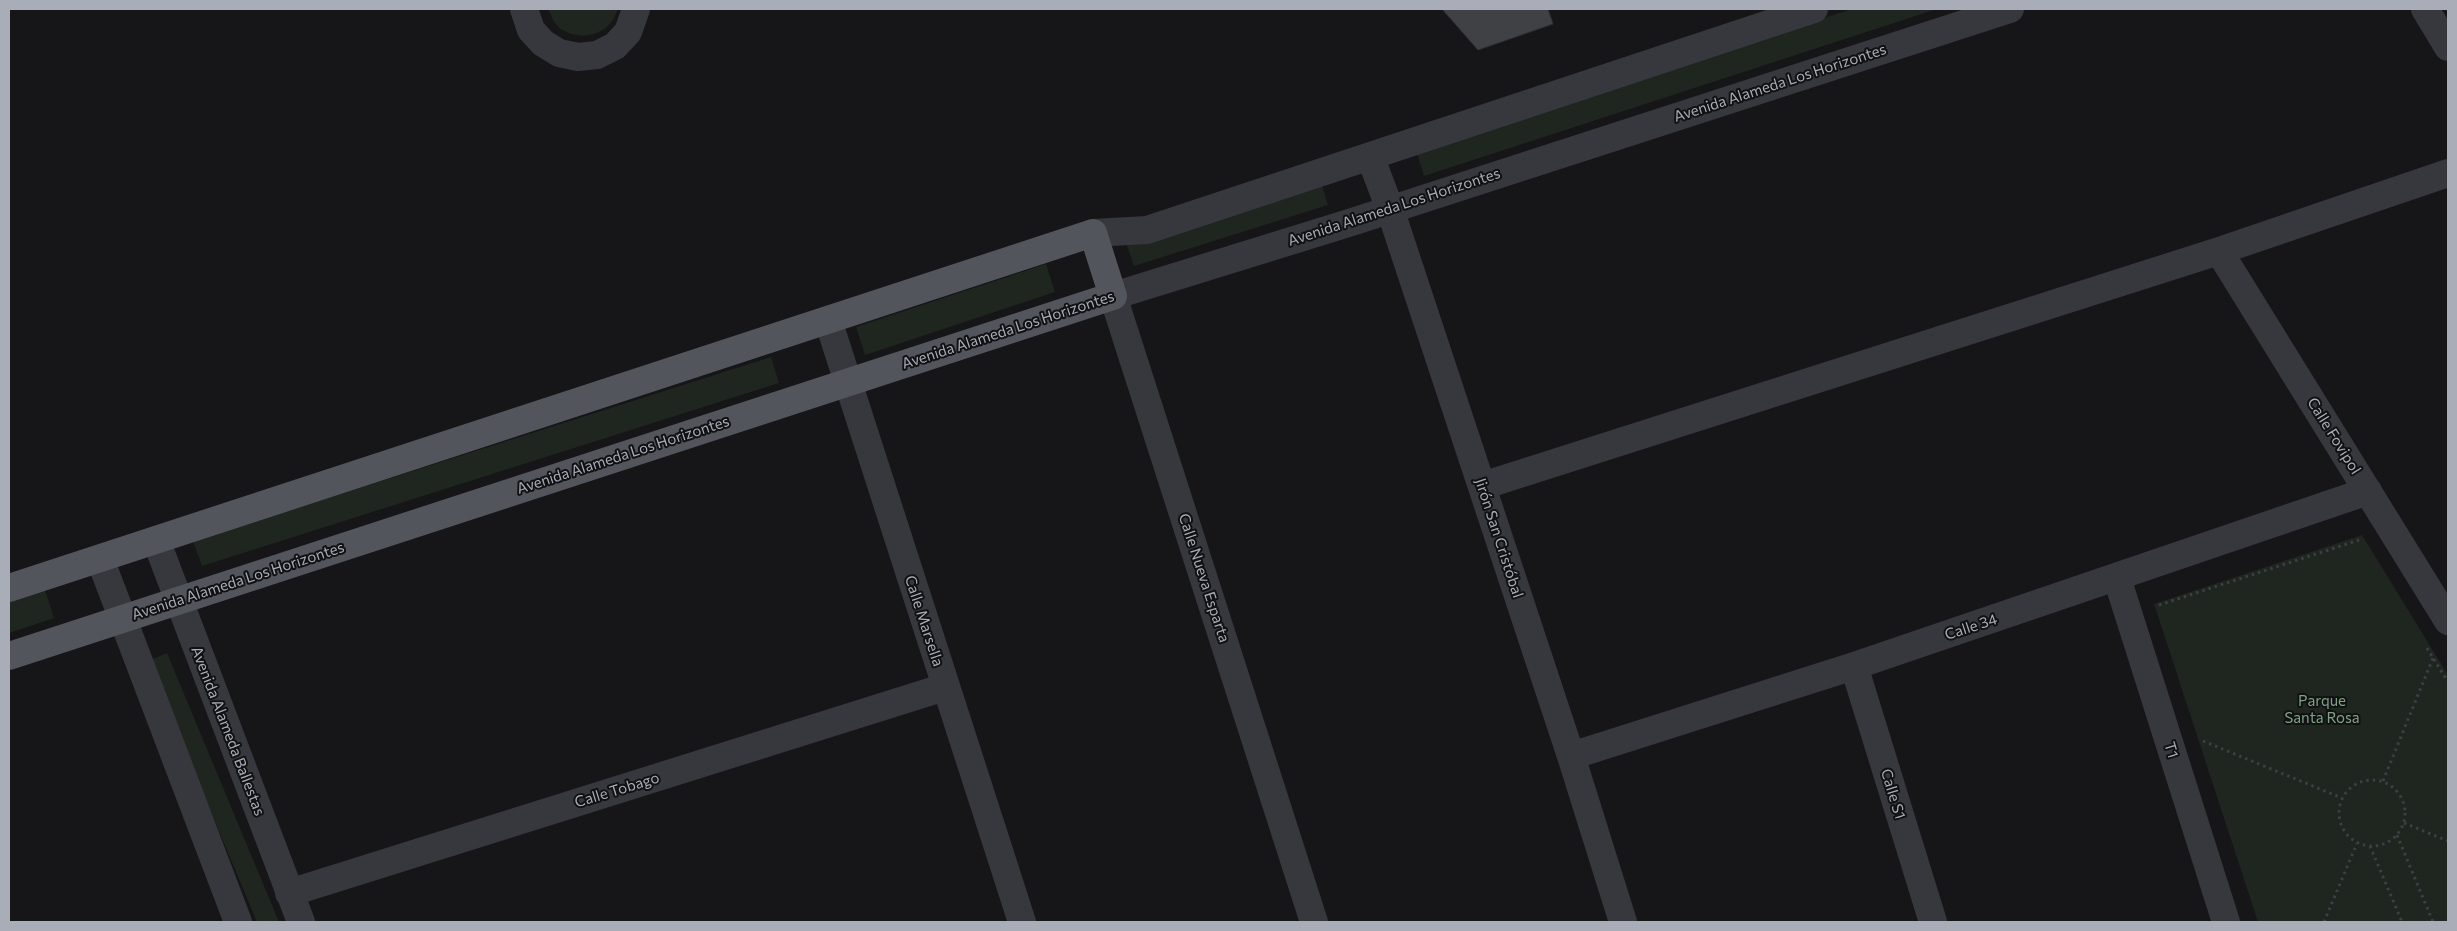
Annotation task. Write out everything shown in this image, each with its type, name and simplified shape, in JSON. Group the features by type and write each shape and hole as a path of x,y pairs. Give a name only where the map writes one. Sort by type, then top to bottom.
{"main road":[{"name":"Calle Nueva Esparta","path":"1093,233 1113,296"},
{"path":"9,588 1093,233"},
{"name":"Avenida Alameda Los Horizontes","path":"9,656 1113,296"}],"street":[{"path":"524,9 531,30 544,43 559,53 578,57 597,55 615,46 628,32 636,9"},
{"path":"1093,233 1147,230 1814,9"},
{"name":"Avenida Alameda Los Horizontes","path":"1113,296 1390,209 2010,9"},
{"path":"2424,9 2448,47"},
{"name":"Jirón San Cristóbal","path":"1370,156 1390,209 1482,486 1624,922"},
{"path":"1482,486 2219,251 2448,173"},
{"name":"Calle Fovipol","path":"2219,251 2448,621"},
{"name":"Calle Nueva Esparta","path":"1113,296 1314,922"},
{"name":"Calle Marsella","path":"828,320 1022,922"},
{"name":"Calle 34","path":"1571,756 1854,666 2368,491"},
{"name":"Avenida Alameda Ballestas","path":"156,540 301,922"},
{"path":"100,559 124,619 230,920"},
{"name":"T1","path":"2117,578 2226,922"},
{"name":"Calle S1","path":"1854,666 1933,922"},
{"name":"Calle Tobago","path":"289,893 945,687"}],"path":[{"path":"2162,614 2159,605 2361,539"},
{"path":"2423,641 2448,682"},
{"path":"2383,781 2433,658"},
{"path":"2200,732 2206,750"},
{"path":"2203,741 2342,798"},
{"path":"2375,779 2383,781 2398,791 2404,802 2406,816 2404,823 2397,835 2383,845 2370,846 2357,843 2347,835 2340,824 2338,810 2342,798 2350,787 2362,781 2375,779"},
{"path":"2404,823 2448,841"},
{"path":"2397,835 2433,922"},
{"path":"2324,922 2357,843"},
{"path":"2370,846 2402,922"}],"green space":[{"path":"548,9 618,9 613,20 605,29 583,36 571,34 560,29"},
{"path":"1852,9 1937,9 1424,176 1416,150"},
{"path":"1320,179 1328,205 1134,266 1125,240"},
{"path":"1046,264 1055,292 865,355 856,327"},
{"path":"771,357 779,383 202,566 193,541"},
{"name":"Parque Santa Rosa","path":"2362,535 2448,675 2448,922 2258,922 2154,604"},
{"path":"45,590 54,618 9,633 9,601"},
{"path":"167,653 279,922 257,922 148,661"}],"building":[{"path":"1442,9 1548,9 1553,24 1478,50"}]}
